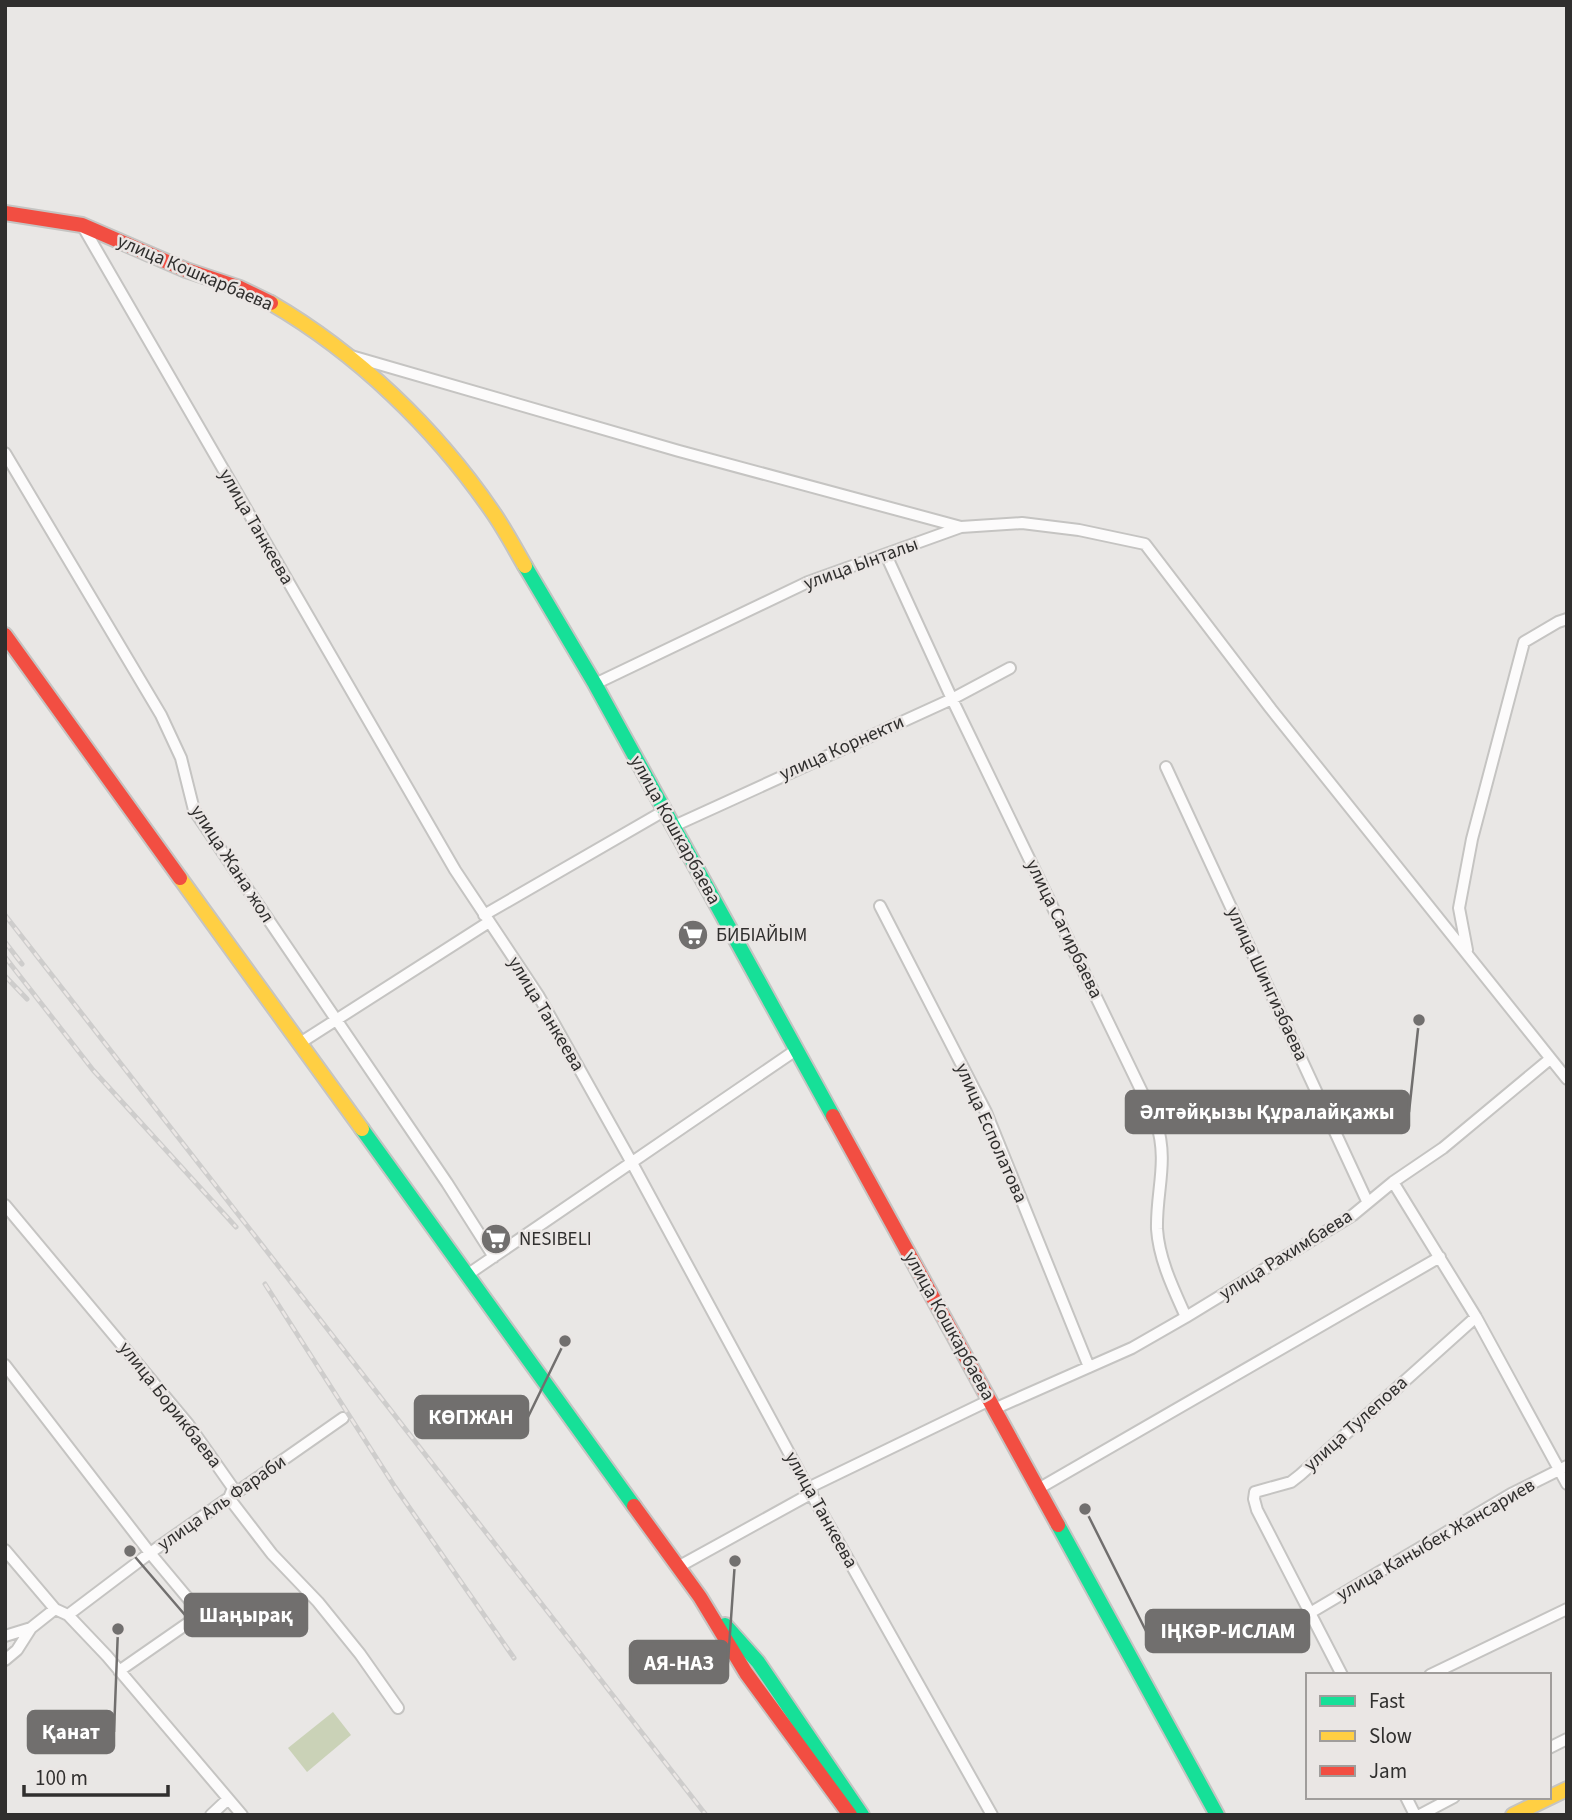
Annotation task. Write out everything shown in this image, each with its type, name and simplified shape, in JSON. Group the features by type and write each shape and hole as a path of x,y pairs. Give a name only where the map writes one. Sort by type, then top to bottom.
{"street":[{"name":"улица Кошкарбаева","path":"5,213 82,225 186,270 264,299 349,355 391,394 462,472 492,511 595,684 663,811 674,826 1217,1815"},
{"name":"улица Танкеева","path":"82,225 455,870 538,995 810,1491 992,1815"},
{"path":"349,355 679,451 961,527"},
{"name":"улица Жана жол","path":"5,453 161,715 181,758 194,810 447,1183 494,1257"},
{"name":"улица Ынталы","path":"595,684 808,582 961,527 1022,523 1079,530 1145,544 1271,709 1468,953"},
{"name":"улица Сагирбаева","path":"886,555 952,699 1156,1121 1163,1142 1157,1229 1168,1277 1186,1317"},
{"path":"1567,619 1524,642 1478,816 1459,908 1468,953 1567,1079"},
{"path":"5,635 700,1597 746,1673 850,1815"},
{"name":"улица Корнекти","path":"674,826 952,699 1010,668"},
{"name":"улица Шингизбаева","path":"1166,767 1367,1201"},
{"path":"300,1043 487,919 663,811"},
{"name":"улица Есполатова","path":"880,906 986,1112 1089,1367"},
{"path":"467,1275 796,1050"},
{"name":"улица Рахимбаева","path":"678,1567 810,1491 992,1404 1132,1348 1186,1317 1353,1214 1367,1201 1443,1148 1550,1059"},
{"path":"1393,1182 1476,1317 1563,1468 1567,1484"},
{"name":"улица Борикбаева","path":"6,1208 188,1424 233,1488 229,1498 272,1554 318,1602 360,1654 398,1708"},
{"path":"1038,1489 1440,1257"},
{"name":"улица Тулепова","path":"1341,1673 1257,1510 1255,1492 1291,1482 1300,1475 1476,1317"},
{"path":"5,1364 201,1615 119,1671"},
{"name":"улица Аль Фараби","path":"68,1615 150,1553 343,1418"},
{"name":"улица Каныбек Жансариев","path":"1310,1613 1511,1494 1563,1468"},
{"path":"5,1550 55,1609 68,1615 119,1671 242,1815"},
{"path":"700,1597 758,1662 862,1815"},
{"path":"5,1660 17,1650 31,1628 55,1609"},
{"path":"1434,1673 1567,1609"},
{"path":"5,1636 31,1628"},
{"path":"746,1673 747,1665 758,1662"},
{"path":"1551,1747 1567,1739"},
{"path":"1551,1797 1567,1789"},
{"path":"211,1815 228,1799"},
{"path":"1407,1799 1418,1815 1450,1799"},
{"path":"1513,1815 1546,1799"}],"green space":[{"path":"333,1712 351,1735 307,1772 288,1748"}],"railway":[{"path":"5,915 706,1815"},
{"path":"5,942 22,964"},
{"path":"5,957 93,1070 236,1227"},
{"path":"5,976 27,999"},
{"path":"265,1284 395,1487 514,1658"}],"traffic: fast":[{"path":"525,566 595,684 833,1116"},
{"path":"362,1129 634,1506"},
{"path":"1058,1525 1217,1815"},
{"path":"725,1625 758,1662 862,1815"}],"traffic: slow":[{"path":"271,303 334,345 364,369 420,422 470,480 525,566"},
{"path":"180,878 362,1129"},
{"path":"1551,1797 1567,1789"},
{"path":"1513,1815 1546,1799"}],"traffic: jam":[{"path":"5,213 82,225 271,303"},
{"path":"5,635 180,878"},
{"path":"833,1116 1058,1525"},
{"path":"634,1506 700,1597 746,1673 850,1815"}],"place":[{"name":"БИБІАЙЫМ","path":"693,935"},
{"name":"Әлтәйқызы Құралайқажы","path":"1419,1020"},
{"name":"NESIBELI","path":"496,1239"},
{"name":"КӨПЖАН","path":"565,1341"},
{"name":"ІҢКӘР-ИСЛАМ","path":"1085,1509"},
{"name":"Шаңырақ","path":"130,1551"},
{"name":"АЯ-НАЗ","path":"735,1561"},
{"name":"Қанат","path":"118,1629"}]}
